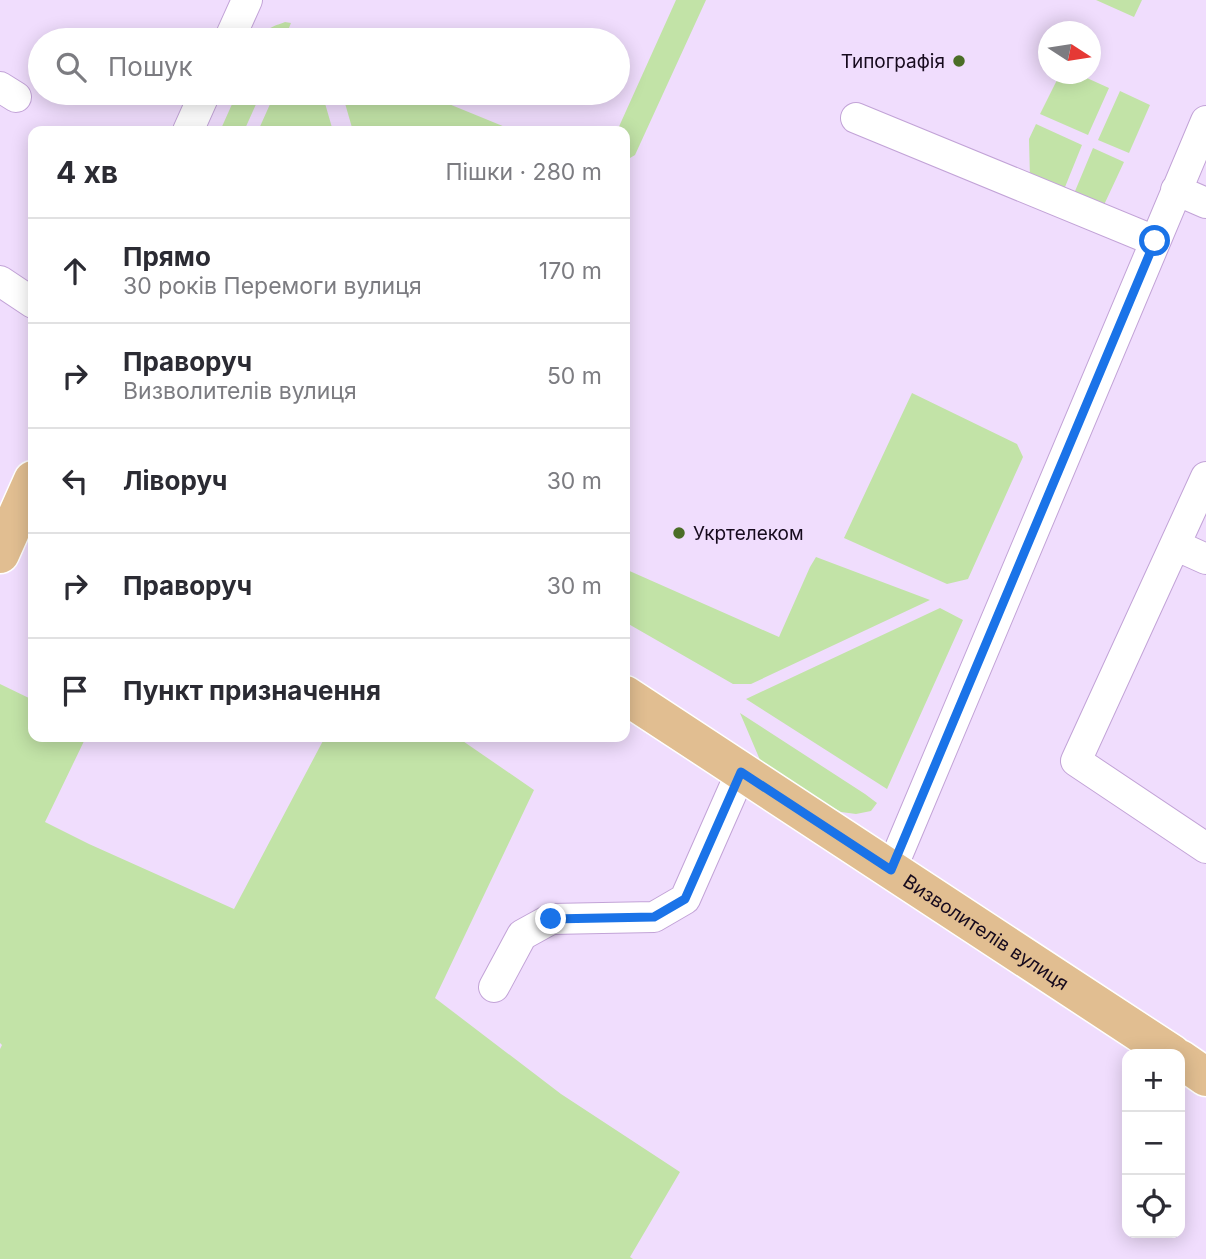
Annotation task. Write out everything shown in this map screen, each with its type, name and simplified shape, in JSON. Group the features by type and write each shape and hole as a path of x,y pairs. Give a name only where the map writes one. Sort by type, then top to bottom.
{"main road":[{"path":"0,554 28,492"},
{"name":"Визволителів вулиця","path":"630,698 1164,1049"},
{"path":"1185,1062 1206,1077"}],"street":[{"path":"234,28 247,0"},
{"path":"190,126 200,105"},
{"path":"856,118 1155,241"},
{"path":"891,870 1206,121"},
{"path":"1176,190 1206,204"},
{"path":"0,281 28,300"},
{"path":"1206,477 1076,761 1206,848"},
{"path":"1175,545 1206,559"},
{"path":"494,987 522,935 551,919 654,917 685,899 741,772"}],"green space":[{"path":"676,0 706,0 635,155 630,158 630,126 619,126"},
{"path":"1096,0 1142,0 1134,17"},
{"path":"291,23 289,28 270,28"},
{"path":"1055,84 1100,84 1109,88 1088,135 1040,114"},
{"path":"1120,91 1150,105 1129,153 1098,140"},
{"path":"232,105 256,105 246,126 222,126"},
{"path":"270,105 325,105 332,126 260,126"},
{"path":"345,105 451,105 503,126 352,126"},
{"path":"1036,124 1082,145 1063,192 1030,179 1029,139"},
{"path":"1093,148 1124,162 1103,207 1073,196"},
{"path":"912,393 1017,444 1023,457 968,579 947,584 844,538"},
{"path":"816,557 930,600 751,684 733,684 630,625 630,571 779,637"},
{"path":"940,608 963,620 887,789 746,699"},
{"path":"0,684 28,698 28,742 84,742 45,822 234,909 322,742 464,742 534,790 435,998 561,1094 680,1172 630,1257 633,1259 0,1259"},
{"path":"740,713 877,803 871,811 856,814 841,812 828,805 760,760"}],"place":[{"name":"Типографія","path":"959,61"},
{"name":"Укртелеком","path":"679,533"}],"route":[{"path":"551,919 654,917 685,899 741,772 891,870 1155,241"}]}
